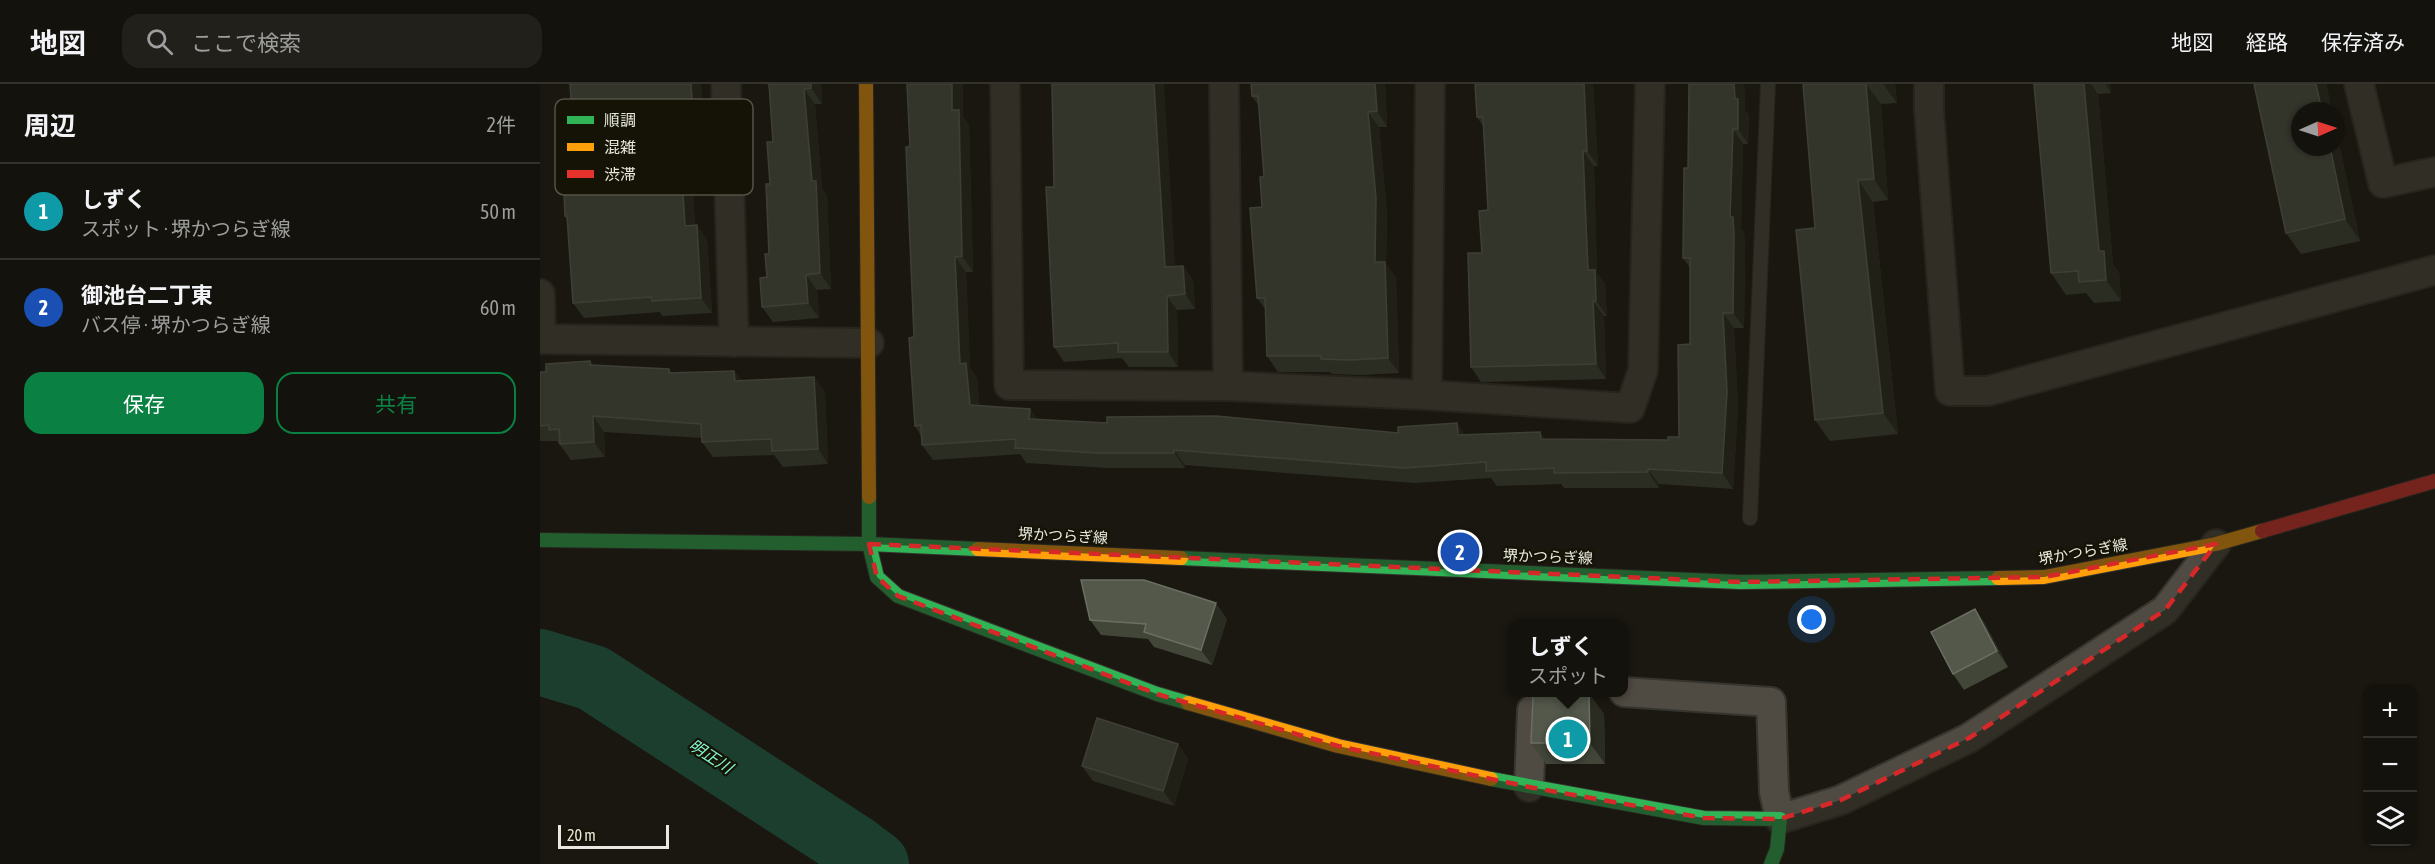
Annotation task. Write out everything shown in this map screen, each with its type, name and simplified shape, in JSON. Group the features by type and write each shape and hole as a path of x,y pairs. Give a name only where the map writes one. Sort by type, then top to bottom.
{"main road":[{"path":"866,84 869,544 877,577 898,596 1157,694 1338,746 1529,787 1704,818 1780,819 1777,849 1771,864"},
{"name":"堺かつらぎ線","path":"540,540 869,544 1740,582 2044,577 2216,544 2435,481"}],"street":[{"path":"726,84 726,99"},
{"path":"1005,84 1009,385 1228,386 1427,395 1630,408 1643,370 1650,84"},
{"path":"1224,84 1228,386"},
{"path":"1427,395 1430,84"},
{"path":"1929,84 1950,391 1988,392 2435,270"},
{"path":"2360,84 2383,183 2435,172"},
{"path":"729,195 734,342"},
{"path":"540,294 540,339 869,343"},
{"path":"1628,692 1771,702 1774,792 1780,819 1841,800 1968,738 2165,609 2216,544"},
{"path":"1529,787 1532,710 1550,697"}],"lane":[{"path":"1750,518 1768,84"}],"highlighted area":[{"path":"869,544 1462,570 1740,582 2044,577 2216,544 2165,610 1969,738 1841,800 1780,819 1704,818 1529,787 1338,746 1157,694 898,596 877,577"}],"building":[{"path":"570,84 691,84 692,99 571,99"},
{"path":"769,84 811,84 811,88 804,89 812,181 816,181 820,273 806,275 808,303 762,307 760,278 767,277 765,254 769,254 766,184 770,184 767,142 773,142"},
{"path":"907,84 952,84 952,110 959,110 962,256 955,257 960,364 966,363 970,405 1030,409 1029,419 1107,423 1107,417 1216,416 1398,433 1398,427 1457,423 1458,435 1540,432 1541,439 1668,440 1668,437 1679,437 1678,345 1690,344 1690,258 1683,258 1684,168 1688,168 1689,84 1734,84 1735,99 1738,99 1738,129 1733,129 1730,217 1733,217 1734,235 1733,313 1723,313 1727,392 1722,473 1648,469 1648,472 1554,473 1554,468 1486,471 1486,462 1404,468 1174,450 1174,453 1097,453 1015,448 1016,439 922,445 921,425 915,426 909,338 914,337 906,147 910,146"},
{"path":"1052,84 1154,84 1165,267 1183,266 1185,294 1167,296 1168,352 1118,352 1118,343 1054,347 1046,187 1054,187"},
{"path":"1251,84 1375,84 1377,111 1368,112 1376,198 1375,262 1385,262 1388,358 1350,360 1321,359 1321,356 1267,356 1265,298 1257,298 1250,208 1262,207 1260,177 1264,177 1258,96 1252,96"},
{"path":"1475,84 1584,84 1587,151 1583,151 1588,270 1595,270 1596,301 1593,301 1596,364 1471,367 1468,253 1482,253 1479,211 1488,210 1483,117 1477,117"},
{"path":"1803,84 1866,84 1874,179 1858,180 1883,413 1815,420 1796,230 1815,228"},
{"path":"2034,84 2084,84 2099,251 2104,251 2106,280 2079,282 2078,271 2051,273"},
{"path":"2254,84 2316,84 2320,102 2291,102 2291,156 2332,156 2345,219 2286,233"},
{"path":"564,195 683,195 685,226 697,225 701,298 652,301 651,297 573,303 567,216 565,216"},
{"path":"590,361 590,365 669,369 669,373 734,371 735,381 814,377 818,449 772,451 771,439 702,442 701,424 593,416 594,442 560,444 559,429 549,430 549,425 540,426 540,372 546,372 546,364"},
{"path":"1081,580 1144,580 1216,603 1201,650 1144,632 1146,624 1090,620"},
{"path":"1975,609 1997,651 1953,674 1931,632"},
{"path":"1533,697 1589,697 1590,743 1531,743"},
{"path":"1097,718 1178,744 1163,791 1082,766"}],"waterway":[{"name":"明正川","path":"540,662 593,678 855,848 876,864"}],"traffic: fast":[{"path":"869,497 869,544 877,577 898,596 1157,694 1188,703"},
{"path":"540,540 869,544 978,549"},
{"path":"1181,558 1740,582 1998,578"},
{"path":"1491,779 1704,818 1780,819 1777,849 1771,864"}],"traffic: slow":[{"path":"866,84 869,497"},
{"path":"1998,578 2044,577 2216,544 2262,531"},
{"path":"978,549 1181,558"},
{"path":"1188,703 1338,746 1491,779"}],"traffic: jam":[{"path":"2262,531 2435,481"}],"place":[{"name":"御池台二丁東","path":"1460,552"},
{"name":"しずく","path":"1568,739"}]}
